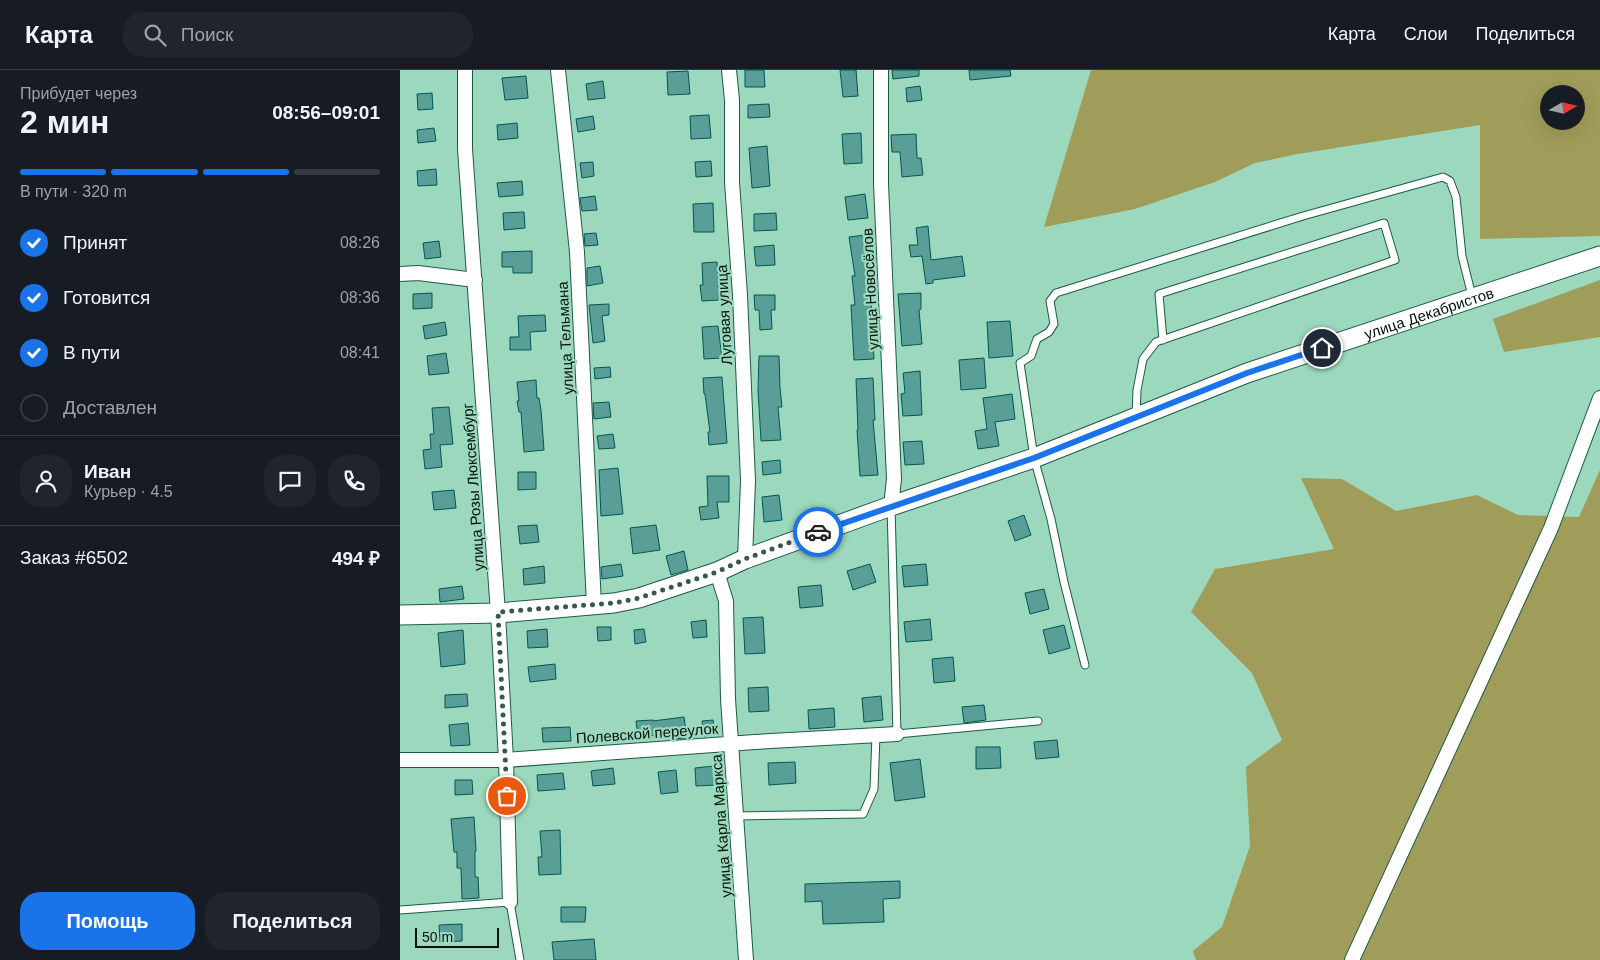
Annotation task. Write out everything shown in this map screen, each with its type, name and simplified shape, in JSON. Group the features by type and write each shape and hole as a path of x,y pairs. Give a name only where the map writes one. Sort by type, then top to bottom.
{"street":[{"name":"улица Розы Люксембург","path":"465,70 465,149 498,612 506,760 510,902"},
{"name":"улица Тельмана","path":"558,70 577,252 594,605"},
{"name":"Луговая улица","path":"730,70 732,182 740,295 748,481 745,559"},
{"name":"улица Новосёлов","path":"881,70 880,184 894,479 891,506"},
{"name":"улица Декабристов","path":"400,615 498,612 594,605 639,598 717,572 745,559 891,506 1034,458 1247,373 1600,256"},
{"path":"400,274 418,273 475,280"},
{"path":"1352,960 1551,528 1600,398"},
{"name":"улица Карла Маркса","path":"717,572 726,601 728,699 746,960"},
{"name":"Полевской переулок","path":"400,760 506,760 732,743 897,734"}],"lane":[{"path":"1084,665 1051,519 1034,458 1020,363 1031,356 1038,339 1049,332 1054,324 1050,301 1056,292 1303,216 1442,177 1450,181 1456,197 1462,256 1472,298"},
{"path":"1136,417 1137,390 1143,359 1156,342 1163,340 1395,260 1384,223 1159,294 1163,340"},
{"path":"891,506 897,734 1038,721"},
{"path":"736,816 863,814 874,789 876,735"},
{"path":"400,910 510,902 520,960"}],"shaded area":[{"path":"1091,70 1600,70 1600,236 1480,239 1480,125 1298,154 1255,163 1215,182 1135,209 1044,227"},
{"path":"1600,280 1600,337 1504,352 1493,319"},
{"path":"1600,470 1600,960 1196,960 1193,951 1222,927 1250,846 1246,767 1282,740 1252,673 1191,612 1215,569 1334,549 1301,478 1342,479 1396,511 1477,495 1518,515 1579,517"}],"building":[{"path":"745,70 764,70 765,87 745,87"},
{"path":"840,70 856,70 858,96 843,97"},
{"path":"892,70 919,70 919,76 893,79"},
{"path":"969,70 1010,70 1011,76 970,80"},
{"path":"688,71 690,94 668,95 667,72"},
{"path":"526,76 528,98 505,100 502,78"},
{"path":"603,81 605,98 588,100 586,84"},
{"path":"920,86 922,100 907,102 906,88"},
{"path":"432,93 433,109 418,110 417,94"},
{"path":"769,104 770,117 748,118 748,105"},
{"path":"709,115 711,138 691,139 690,116"},
{"path":"593,116 595,129 578,132 576,119"},
{"path":"517,123 518,138 498,140 497,125"},
{"path":"434,128 436,141 418,143 417,130"},
{"path":"861,133 862,163 844,164 842,134"},
{"path":"916,134 917,158 921,158 923,175 902,177 900,152 892,152 891,135"},
{"path":"767,146 770,186 752,188 749,148"},
{"path":"711,161 712,176 696,177 695,162"},
{"path":"593,162 594,176 582,178 580,163"},
{"path":"436,169 437,185 418,186 417,171"},
{"path":"522,181 523,195 499,197 497,183"},
{"path":"865,194 868,218 848,220 845,197"},
{"path":"595,196 597,210 582,211 580,198"},
{"path":"713,203 714,232 694,232 693,204"},
{"path":"524,212 525,228 504,230 503,213"},
{"path":"776,213 777,230 754,231 754,214"},
{"path":"928,226 931,260 962,256 965,276 933,280 933,283 926,284 922,256 911,257 909,245 918,245 916,228"},
{"path":"596,233 598,245 585,246 584,234"},
{"path":"865,235 869,260 874,359 854,360 851,305 855,305 852,276 855,276 849,237"},
{"path":"439,241 441,257 425,259 423,243"},
{"path":"774,245 775,265 756,266 754,247"},
{"path":"532,251 532,273 513,273 513,267 502,267 502,252"},
{"path":"717,262 719,300 702,301 700,285 703,285 702,263"},
{"path":"600,266 603,283 587,286 587,268"},
{"path":"432,293 432,308 413,309 413,294"},
{"path":"921,293 921,309 919,310 922,344 902,346 898,294"},
{"path":"754,295 775,295 775,310 771,310 772,329 760,330 759,310 755,310"},
{"path":"609,304 609,315 602,316 605,341 593,343 589,305"},
{"path":"545,315 546,331 530,332 531,350 510,350 510,337 519,337 518,316"},
{"path":"1010,321 1013,356 989,358 987,322"},
{"path":"445,322 447,335 425,339 423,326"},
{"path":"718,326 722,358 704,359 702,327"},
{"path":"446,353 449,373 429,375 427,356"},
{"path":"759,356 779,356 782,407 778,407 781,440 761,441 758,390"},
{"path":"984,358 986,388 961,390 959,360"},
{"path":"610,367 611,377 595,379 594,368"},
{"path":"920,371 922,415 903,416 901,394 905,393 903,373"},
{"path":"722,377 727,443 709,445 708,432 710,432 703,378"},
{"path":"873,378 875,420 873,420 878,475 860,476 856,379"},
{"path":"536,380 537,398 539,398 541,410 544,450 524,452 521,412 519,412 517,401 519,401 517,382"},
{"path":"1012,394 1015,419 995,422 999,446 978,449 975,431 987,429 983,398"},
{"path":"609,402 611,417 594,419 593,403"},
{"path":"449,407 453,444 440,445 442,467 425,469 423,450 431,449 430,434 434,434 432,408"},
{"path":"613,434 615,448 599,449 597,436"},
{"path":"922,441 924,464 905,465 903,442"},
{"path":"780,460 781,473 763,475 762,462"},
{"path":"618,468 623,514 601,516 599,470"},
{"path":"518,472 536,472 536,489 518,490"},
{"path":"707,476 729,476 729,502 717,502 719,518 701,520 699,507 708,506"},
{"path":"454,490 456,508 434,510 432,492"},
{"path":"779,495 782,520 764,522 762,497"},
{"path":"1024,515 1031,535 1015,541 1008,521"},
{"path":"537,525 539,542 520,544 518,526"},
{"path":"656,525 660,550 633,554 630,528"},
{"path":"684,551 688,570 671,575 666,556"},
{"path":"621,564 623,576 602,579 601,567"},
{"path":"870,564 876,582 853,590 847,571"},
{"path":"926,564 928,585 904,587 902,566"},
{"path":"544,566 545,583 524,585 523,569"},
{"path":"821,585 823,606 800,608 798,587"},
{"path":"462,586 464,599 440,602 439,589"},
{"path":"1044,589 1049,609 1030,614 1025,593"},
{"path":"763,617 765,653 745,654 743,618"},
{"path":"930,619 932,640 906,642 904,622"},
{"path":"706,620 707,637 693,638 691,622"},
{"path":"1064,625 1070,648 1049,654 1043,630"},
{"path":"597,627 611,627 611,640 598,641"},
{"path":"547,629 548,647 528,648 527,631"},
{"path":"644,629 646,642 635,644 634,630"},
{"path":"463,630 465,664 441,667 438,633"},
{"path":"953,657 955,681 934,683 932,659"},
{"path":"555,664 556,679 530,682 528,667"},
{"path":"768,687 769,711 749,712 748,688"},
{"path":"467,694 468,706 445,708 445,695"},
{"path":"881,696 883,720 864,722 862,698"},
{"path":"984,705 986,720 964,723 962,707"},
{"path":"834,708 835,727 809,729 808,710"},
{"path":"684,717 687,738 671,739 670,734 638,737 636,721"},
{"path":"713,720 715,734 704,736 702,721"},
{"path":"468,723 470,745 451,746 449,725"},
{"path":"570,727 571,741 543,742 542,728"},
{"path":"1057,740 1059,757 1036,759 1034,742"},
{"path":"976,747 1000,747 1001,768 976,769"},
{"path":"920,759 925,797 895,801 890,763"},
{"path":"795,762 796,783 769,785 768,763"},
{"path":"714,766 716,785 696,786 695,768"},
{"path":"613,768 615,784 593,786 591,771"},
{"path":"676,770 678,792 661,794 658,772"},
{"path":"563,773 565,789 538,791 537,775"},
{"path":"455,780 472,780 473,794 455,795"},
{"path":"474,817 475,877 478,877 479,898 462,899 461,868 457,868 457,852 454,852 451,819"},
{"path":"560,830 561,874 539,875 538,857 542,857 540,831"},
{"path":"900,881 900,898 883,899 884,922 823,924 822,901 805,902 805,884"},
{"path":"561,907 586,907 585,922 561,922"},
{"path":"462,924 462,941 440,942 439,925"},
{"path":"594,939 596,960 554,960 552,942"}],"way so far":[{"path":"507,796 498,612 614,603 639,598 717,572 745,559 818,532"}],"route":[{"path":"818,532 1034,458 1247,373 1322,348"}]}
